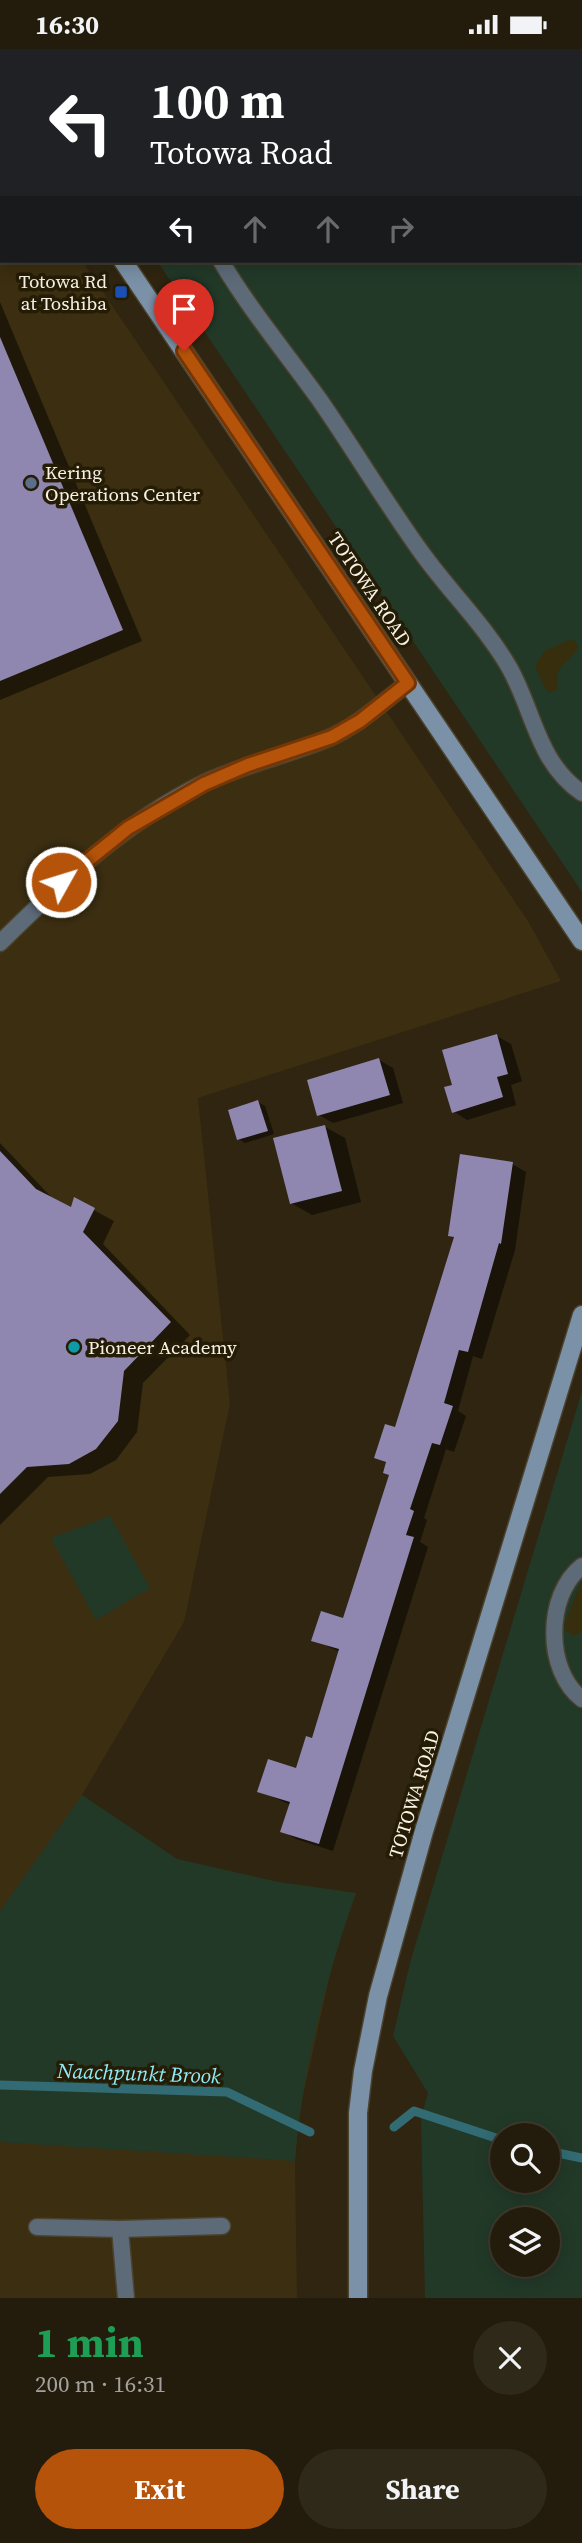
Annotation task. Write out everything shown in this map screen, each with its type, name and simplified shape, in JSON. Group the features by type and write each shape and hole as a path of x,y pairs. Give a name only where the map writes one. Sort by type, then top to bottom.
{"main road":[{"name":"TOTOWA ROAD","path":"124,263 582,941"},
{"name":"TOTOWA ROAD","path":"358,2298 358,2113 363,2071 378,1996 424,1831 582,1315"}],"lane":[{"path":"222,263 420,551 496,647 516,680 549,760 560,774 582,793"},
{"path":"0,943 61,882 128,828 204,784 248,765 332,737 360,721 408,683"},
{"path":"582,1566 575,1571 562,1594 555,1621 555,1647 571,1691 582,1699"},
{"path":"37,2227 120,2229 222,2226"},
{"path":"120,2229 125,2298"}],"shaded area":[{"path":"0,263 83,263 528,921 561,981 198,1098 230,1404 184,1622 82,1795 177,1859 278,1882 356,1893 335,1952 299,2114 295,2161 297,2298 0,2298"}],"green space":[{"path":"158,263 582,263 582,892"},
{"path":"582,1391 582,2298 425,2298 421,2118 428,2093 393,2036 410,1963"},
{"path":"110,1516 150,1588 96,1620 51,1538"},
{"path":"82,1795 177,1859 278,1882 356,1893 335,1958 309,2059 295,2161 0,2142 0,1911"}],"sand":[{"path":"569,640 575,641 578,648 560,669 557,689 550,693 545,689 535,666 545,651"},
{"path":"582,1580 582,1632 573,1636 565,1630 564,1625"}],"building":[{"name":"Kering Operations Center","path":"0,337 123,630 0,681"},
{"path":"497,1034 508,1074 497,1077 503,1097 452,1113 444,1087 452,1085 442,1050"},
{"path":"379,1058 390,1095 317,1116 307,1080"},
{"path":"258,1100 268,1131 237,1140 228,1110"},
{"path":"325,1125 342,1191 290,1204 273,1138"},
{"name":"Pioneer Academy","path":"0,1151 36,1189 71,1207 74,1197 95,1208 83,1232 171,1322 124,1371 118,1421 96,1449 69,1464 27,1467 0,1494"},
{"path":"460,1154 513,1162 501,1244 499,1243 468,1352 459,1350 444,1403 453,1406 440,1445 432,1443 410,1509 414,1511 406,1535 414,1537 319,1844 280,1832 290,1802 257,1792 268,1759 296,1768 306,1736 312,1738 339,1649 311,1641 321,1611 343,1618 389,1475 383,1473 386,1462 374,1458 385,1424 395,1427 454,1237 448,1236"}],"waterway":[{"name":"Naachpunkt Brook","path":"0,2085 227,2092 310,2132"},
{"name":"Naachpunkt Brook","path":"394,2127 414,2111 490,2136"},
{"name":"Naachpunkt Brook","path":"560,2153 582,2158"}],"place":[{"name":"Totowa Rd at Toshiba","path":"121,292"},
{"name":"Kering Operations Center","path":"31,483"},
{"name":"Pioneer Academy","path":"74,1347"}],"route":[{"path":"61,882 128,828 204,784 248,765 332,737 360,721 408,683 184,351"}]}
